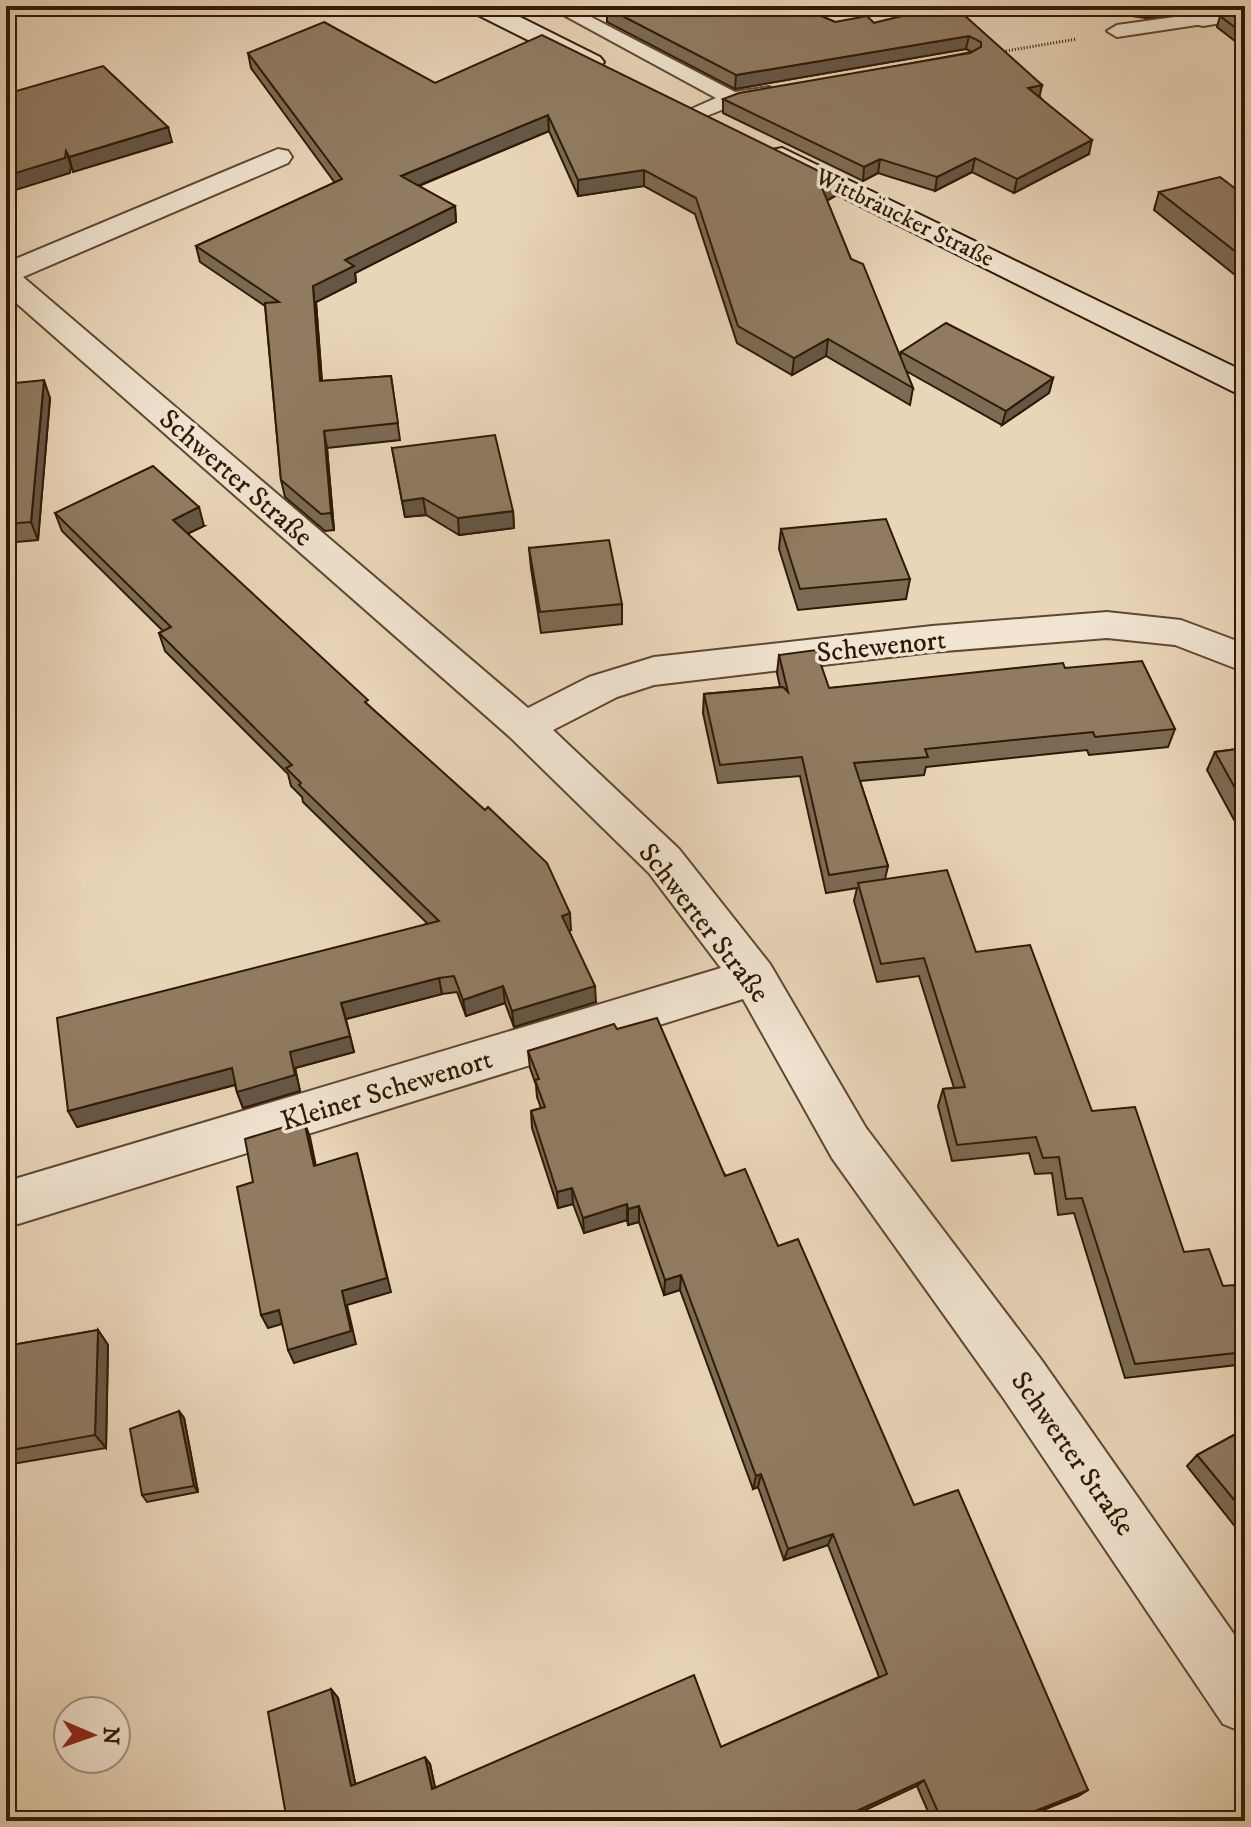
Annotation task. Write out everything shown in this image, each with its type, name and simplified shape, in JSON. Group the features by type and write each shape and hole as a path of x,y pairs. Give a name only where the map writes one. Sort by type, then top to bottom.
{"street":[{"path":"479,6 616,74"},
{"path":"1203,19 1245,12"},
{"path":"670,100 724,128"},
{"name":"Wittbräucker Straße","path":"753,141 1245,385"},
{"name":"Schwerter Straße","path":"278,157 6,276 26,312 525,728 664,861 754,977 849,1143 1021,1377 1245,1702"},
{"name":"Schewenort","path":"525,728 604,685 654,671 932,639 1107,625 1181,633 1245,659"},
{"name":"Kleiner Schewenort","path":"18,1201 754,977"}],"lane":[{"path":"556,6 732,99"},
{"path":"1117,31 1203,19"},
{"path":"547,40 590,24"},
{"path":"696,114 732,99 795,88"}],"path":[{"path":"997,53 1117,31"}],"building":[{"path":"798,6 835,22 867,16 874,23 954,6 1042,85 1028,88 1092,140 1017,179 975,158 937,177 880,159 864,167 723,99 739,93 970,53 981,47 981,42 969,36 736,75 607,8"},
{"path":"1245,11 1244,34 1220,16"},
{"path":"324,22 435,83 542,35 837,180 822,188 851,259 863,264 913,388 828,339 794,358 738,326 696,198 644,170 578,180 548,115 401,176 455,206 345,260 354,266 313,286 320,381 391,376 398,423 324,431 331,513 321,514 281,480 265,303 279,302 196,246 342,179 248,53"},
{"path":"103,66 168,127 69,157 66,151 65,158 6,176 6,94"},
{"path":"1220,177 1245,196 1245,259 1159,192"},
{"path":"946,323 1053,378 1006,411 901,352"},
{"path":"44,380 31,522 6,524 6,384"},
{"path":"495,435 513,511 458,518 423,498 402,501 392,448"},
{"path":"153,466 199,507 173,520 368,700 365,702 485,810 488,807 547,863 570,913 562,916 595,986 512,1011 503,986 463,1000 454,976 439,978 341,1003 350,1036 290,1052 295,1075 237,1092 232,1068 68,1111 57,1018 439,921 299,785 301,783 286,768 292,765 159,633 171,627 55,513"},
{"path":"886,519 910,579 800,589 781,529"},
{"path":"609,540 622,604 540,612 529,548"},
{"path":"816,650 829,688 1063,663 1065,668 1142,661 1175,729 1095,737 1093,732 925,749 928,757 854,763 888,866 829,875 802,757 720,765 704,694 783,687 788,692 779,655"},
{"path":"1245,748 1245,806 1215,752"},
{"path":"947,870 976,952 1030,945 1092,1111 1135,1107 1184,1252 1209,1249 1223,1286 1234,1285 1245,1315 1245,1352 1135,1364 1082,1198 1066,1199 1059,1157 1043,1158 1036,1137 957,1145 943,1089 965,1087 924,958 881,964 858,883"},
{"path":"657,1018 725,1176 745,1169 778,1246 798,1239 914,1505 958,1490 1088,1790 1010,1821 942,1821 924,1780 835,1821 287,1821 268,1712 331,1689 351,1786 425,1757 432,1789 694,1675 721,1747 887,1674 833,1534 788,1549 761,1474 756,1476 681,1275 665,1280 639,1206 628,1209 627,1204 583,1218 572,1188 557,1192 531,1111 545,1107 528,1051 614,1024 617,1029"},
{"path":"304,1121 314,1166 357,1153 387,1278 342,1291 351,1331 288,1350 279,1310 261,1315 237,1187 253,1182 245,1139"},
{"path":"98,1330 95,1435 6,1451 6,1346"},
{"path":"179,1411 194,1486 142,1495 130,1429"},
{"path":"1245,1429 1245,1513 1197,1455"}]}
